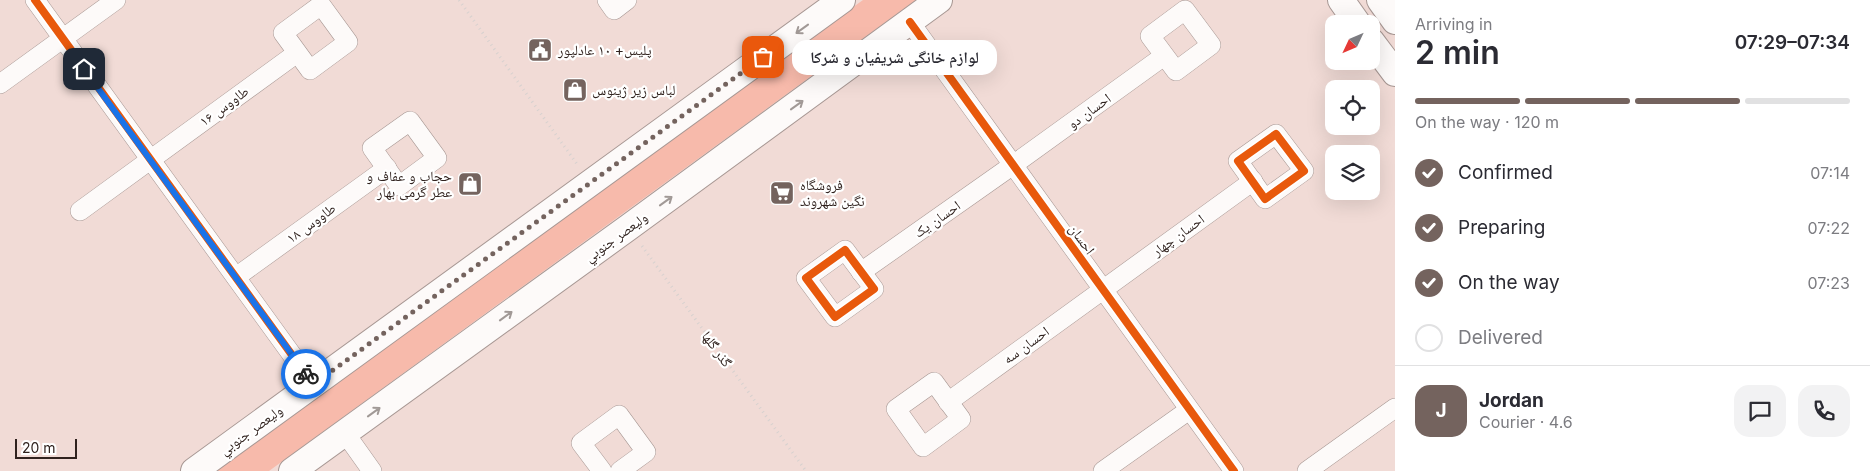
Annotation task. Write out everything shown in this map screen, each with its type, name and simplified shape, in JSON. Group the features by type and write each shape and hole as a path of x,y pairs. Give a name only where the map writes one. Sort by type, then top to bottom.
{"main road":[{"name":"وليعصر جنوبي","path":"194,471 842,0"},
{"name":"وليعصر جنوبي","path":"292,471 939,0"},
{"path":"1341,0 1352,15"},
{"path":"1380,0 1395,21"},
{"path":"1380,53 1395,73"}],"street":[{"path":"35,0 314,384"},
{"path":"0,84 116,0"},
{"path":"606,0 614,10 627,0"},
{"name":"احسان","path":"910,22 1234,471"},
{"name":"طاووس ۱۶","path":"80,211 297,53"},
{"name":"احسان دو","path":"1014,165 1164,56"},
{"name":"احسان یک","path":"861,272 1014,165"},
{"name":"طاووس ۱۸","path":"236,277 387,168"},
{"name":"احسان چهار","path":"1103,289 1252,181"},
{"name":"احسان سه","path":"948,402 1103,289"},
{"path":"1307,471 1395,408"},
{"path":"1103,471 1189,410"},
{"path":"594,468 581,442 619,415 646,452 620,471"},
{"path":"345,433 372,471"}],"path":[{"path":"459,0 590,182"}],"shaded area":[{"path":"863,0 916,0 269,471 209,471"}],"cycle path":[{"path":"35,0 313,384"},
{"path":"910,22 1234,471"},
{"path":"1276,134 1304,171 1265,199 1238,161 1276,134"},
{"path":"845,250 874,289 835,317 806,278 845,250"}],"way so far":[{"path":"306,374 314,384 763,57"}],"place":[{"name":"پلیس+ ۱۰ عادلپور","path":"540,50"},
{"name":"لوازم خانگی شریفیان و شرکا","path":"763,57"},
{"name":"لباس زیر ژینوس","path":"575,90"},
{"name":"حجاب و عفاف و عطر گرمی بهار","path":"470,184"},
{"name":"فروشگاه نگین شهروند","path":"782,193"}],"route":[{"path":"84,69 306,374"}]}
